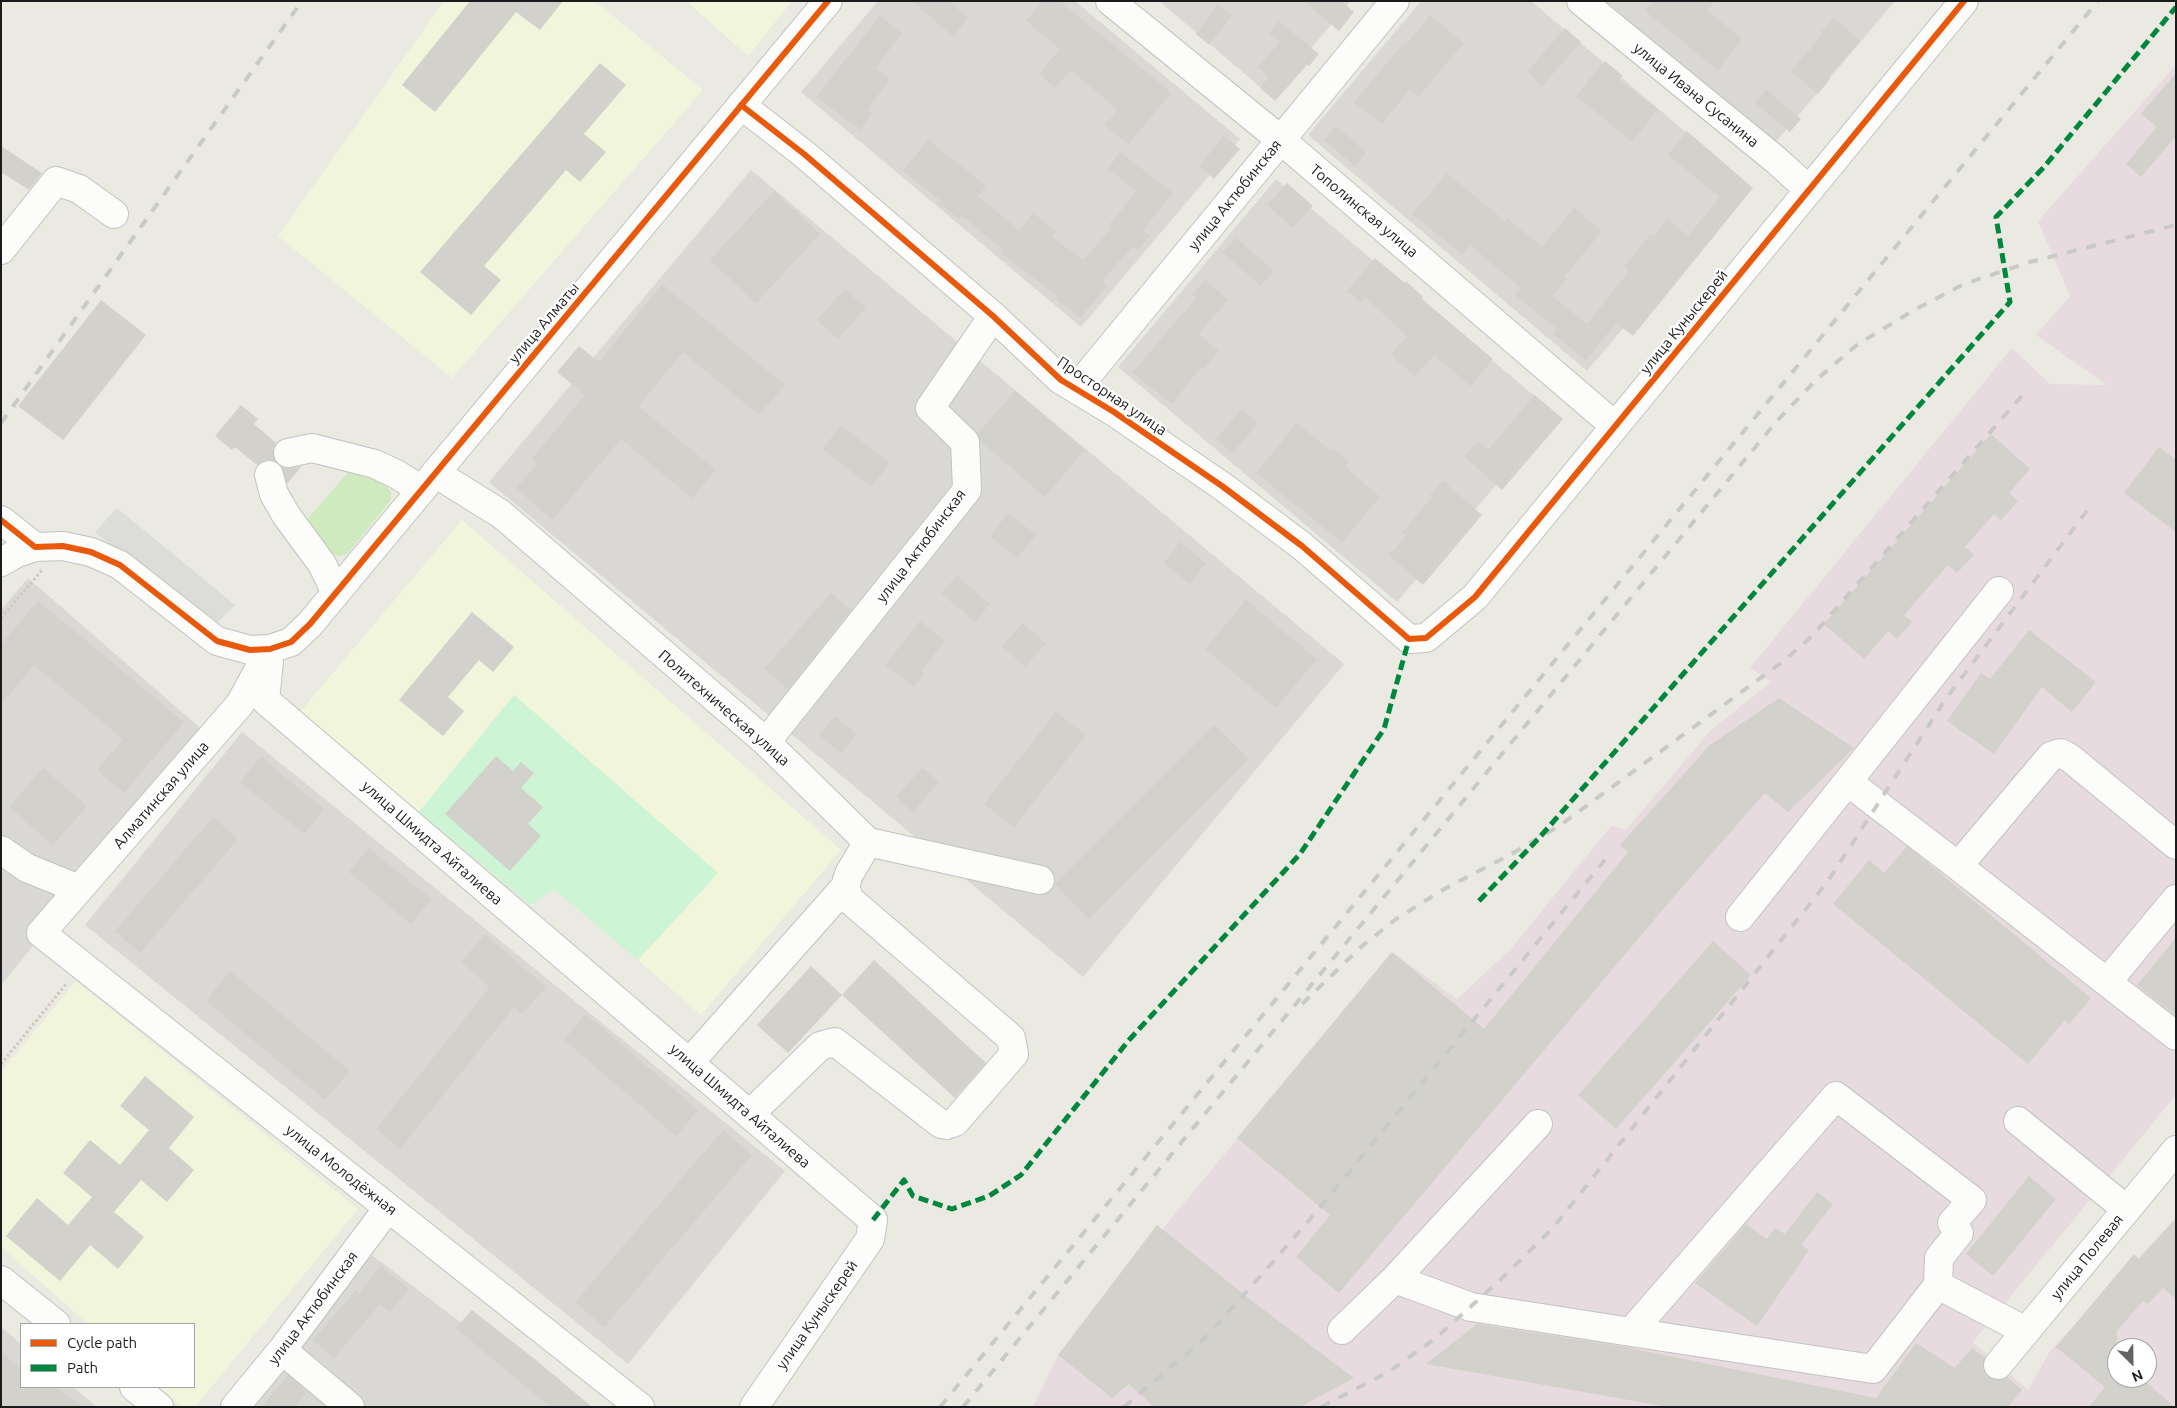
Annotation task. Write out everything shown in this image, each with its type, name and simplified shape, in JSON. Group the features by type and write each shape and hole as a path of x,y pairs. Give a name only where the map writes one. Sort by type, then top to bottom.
{"street":[{"name":"улица Алматы","path":"270,649 291,642 310,624 828,1"},
{"name":"Тополинская улица","path":"1110,1 1281,140 1616,426"},
{"name":"улица Актюбинская","path":"1076,389 1395,1"},
{"name":"улица Ивана Сусанина","path":"1582,1 1776,160 1809,190"},
{"name":"улица Куныскерей","path":"1409,639 1426,638 1475,598 1964,1"},
{"name":"Просторная улица","path":"741,105 804,154 993,316 1060,380 1114,412 1222,486 1302,546 1409,639"},
{"path":"1,250 56,181 79,189 114,214"},
{"name":"улица Актюбинская","path":"766,742 967,490 965,442 930,408 993,316"},
{"name":"Политехническая улица","path":"288,453 312,448 375,464 396,474 428,481 501,514 766,742 868,842"},
{"path":"269,475 274,494 286,515 322,564 336,593"},
{"path":"1,520 35,548"},
{"path":"1,562 17,553 35,548 63,546 91,552 120,565 218,641 250,650 270,649"},
{"path":"1740,916 2000,591"},
{"name":"Алматинская улица","path":"41,933 240,704 270,649"},
{"name":"улица Шмидта Айталиева","path":"270,649 265,700 873,1220"},
{"path":"1958,866 2051,756 2061,753 2070,758 2176,845"},
{"path":"1848,782 2176,1036"},
{"path":"689,1063 845,887 849,874 868,842 1040,880"},
{"path":"1,850 27,868 78,890"},
{"path":"750,1114 820,1046 836,1042 941,1124 948,1125 956,1122 1014,1054 1011,1038 850,900 845,887"},
{"path":"2107,982 2176,899"},
{"name":"улица Молодёжная","path":"41,933 640,1407"},
{"path":"1395,1279 1471,1307 1632,1332 1872,1369 1938,1285 1939,1258 1958,1233 1952,1223 1972,1200 1836,1096 1632,1332"},
{"path":"2018,1121 2126,1209"},
{"path":"1342,1330 1395,1279 1538,1124"},
{"name":"улица Полевая","path":"1998,1365 2176,1150"},
{"name":"улица Актюбинская","path":"236,1407 282,1350 388,1208"},
{"name":"улица Куныскерей","path":"754,1407 870,1239 873,1220"},
{"path":"1,1280 55,1323"},
{"path":"1938,1285 2026,1331"},
{"path":"282,1350 350,1407"},
{"path":"135,1388 160,1407"}],"path":[{"path":"1,618 63,546"},
{"path":"1,1064 82,965"}],"shaded area":[{"path":"444,1 595,1 703,90 452,378 278,236"},
{"path":"686,1 792,1 748,56"},
{"path":"878,1 1075,1 1240,139 1081,327 801,92"},
{"path":"1159,1 1351,1 1271,96"},
{"path":"1421,1 1531,1 1746,183 1587,371 1308,135"},
{"path":"1604,1 1895,1 1774,144"},
{"path":"2176,65 2176,1095 1973,1342 2028,1390 2050,1351 2176,1218 2176,1407 1033,1407 1058,1355 1392,952 1457,999 1511,949 1611,826 1626,830 1712,729 1771,682 1750,668 2012,348 2050,384 2107,385 2036,335 2070,296 2038,221"},
{"path":"751,170 1344,664 1083,977 489,482"},
{"path":"1276,179 1556,414 1397,602 1118,367"},
{"path":"117,508 235,605 216,624 115,549 95,532"},
{"path":"462,520 841,850 701,1015 638,960 718,873 514,695 419,812 300,712"},
{"path":"28,578 207,734 1,985 1,610"},
{"path":"514,695 718,873 638,960 554,889 530,905 419,812"},
{"path":"242,732 785,1171 628,1364 85,925"},
{"path":"76,981 358,1209 195,1407 182,1407 160,1388 195,1388 195,1323 87,1323 1,1247 1,1072"},
{"path":"372,1255 572,1407 245,1407"},
{"path":"1,1327 20,1343 20,1388 74,1388 97,1407 1,1407"}],"green space":[{"path":"351,469 382,479 391,492 391,500 347,554 339,556 331,553 305,522"}],"building":[{"path":"470,1 563,1 540,30 516,12 435,112 402,85"},
{"path":"912,1 949,1 968,18 953,36"},
{"path":"1042,1 1060,1 1171,93 1128,144 1105,125 1118,110 1071,70 1055,88 1039,73 1060,49 1026,21"},
{"path":"1304,1 1341,1 1354,12 1339,31"},
{"path":"1654,1 1715,1 1707,11 1742,39 1718,70 1645,11"},
{"path":"1218,5 1232,16 1209,45 1196,34"},
{"path":"1430,15 1464,43 1419,96 1410,89 1382,124 1354,102 1403,44 1405,46"},
{"path":"880,16 902,33 875,68 890,79 867,110 872,114 860,130 816,97"},
{"path":"1834,18 1860,41 1828,78 1830,79 1818,94 1791,71 1823,34 1821,32"},
{"path":"1279,21 1319,54 1275,101 1260,88 1269,77 1258,67 1280,42 1269,33"},
{"path":"1565,28 1581,42 1542,86 1527,72"},
{"path":"1605,61 1623,76 1619,80 1658,109 1632,142 1576,96"},
{"path":"600,63 626,85 584,134 606,152 580,182 566,170 484,266 501,280 471,315 420,272"},
{"path":"2176,73 2176,136 2141,177 2126,164 2157,127 2141,114"},
{"path":"1766,90 1801,119 1790,132 1755,103"},
{"path":"1336,126 1366,152 1355,166 1324,140"},
{"path":"1687,131 1753,188 1633,336 1616,323 1586,360 1553,334 1557,329 1515,295 1521,288 1470,245 1462,254 1412,214 1447,173 1505,221 1507,218 1542,247 1574,208 1602,231 1564,277 1567,279 1552,296 1587,324 1629,271 1624,267 1651,234 1654,236 1667,219 1688,236 1720,197 1668,155"},
{"path":"1224,136 1240,149 1214,179 1199,166"},
{"path":"928,140 986,186 978,196 1019,230 1033,213 1056,231 1052,237 1083,260 1111,229 1108,226 1137,191 1108,169 1120,152 1173,193 1143,230 1150,236 1138,251 1133,246 1102,281 1107,286 1080,318 1056,299 1058,296 1001,253 1004,250 962,216 959,219 939,203 941,201 903,171"},
{"path":"1,146 42,173 29,190 1,172"},
{"path":"1287,183 1313,206 1293,228 1267,205"},
{"path":"774,191 820,234 756,303 710,260"},
{"path":"1236,238 1274,271 1261,286 1223,253"},
{"path":"1375,258 1405,283 1406,281 1423,297 1422,299 1493,359 1471,386 1434,355 1415,376 1391,355 1407,336 1365,297 1360,302 1347,291"},
{"path":"1205,280 1228,300 1198,334 1219,351 1204,369 1201,367 1172,404 1132,373 1196,298 1192,295"},
{"path":"662,284 785,385 759,415 683,352 638,406 716,470 692,498 621,439 552,520 516,488 538,463 532,459 585,395 557,372 579,346 599,362"},
{"path":"845,289 866,308 838,339 817,320"},
{"path":"101,300 146,335 63,440 18,406"},
{"path":"1015,391 1085,450 1045,497 981,442 977,434"},
{"path":"1535,395 1563,419 1502,490 1464,456 1478,441 1488,450"},
{"path":"241,405 258,419 254,424 276,443 273,449 275,461 266,460 257,465 235,447 232,450 215,436"},
{"path":"1242,409 1258,423 1233,453 1216,439"},
{"path":"1297,423 1331,451 1333,448 1349,461 1345,467 1380,497 1342,542 1256,473"},
{"path":"841,425 890,463 871,487 823,449"},
{"path":"1991,434 2030,469 2009,493 2018,501 2001,520 1994,514 1965,547 1974,555 1957,573 1948,565 1904,615 1912,622 1897,639 1888,631 1864,659 1824,624"},
{"path":"2159,447 2176,460 2176,532 2124,493"},
{"path":"302,466 287,484 282,467"},
{"path":"1443,481 1482,515 1423,585 1389,555 1406,536 1402,533 1432,497 1430,495"},
{"path":"1008,513 1036,535 1017,558 990,536"},
{"path":"1180,542 1206,563 1190,584 1164,563"},
{"path":"957,576 990,604 975,622 941,593"},
{"path":"831,593 851,610 788,689 764,669"},
{"path":"1246,600 1317,659 1276,708 1205,649"},
{"path":"38,601 184,722 124,793 97,770 123,739 34,665 1,704 1,645"},
{"path":"472,612 514,647 493,672 479,660 448,697 464,711 443,736 399,700"},
{"path":"920,621 945,641 921,671 925,674 914,687 885,665"},
{"path":"1023,623 1046,643 1025,667 1002,646"},
{"path":"2029,630 2096,682 2072,712 2042,687 1994,754 1947,721 1981,673 1990,679"},
{"path":"1779,698 1854,748 1788,812 1765,793 1676,894 1339,1293 1296,1257 1330,1215 1237,1138 1392,952 1484,1029 1628,852 1620,845 1710,745"},
{"path":"1056,712 1086,735 1014,827 984,804"},
{"path":"835,716 856,734 841,753 819,735"},
{"path":"1214,725 1249,759 1089,919 1055,884"},
{"path":"496,756 513,771 521,762 534,773 521,788 543,807 528,824 541,836 510,871 445,814"},
{"path":"261,757 324,809 304,834 240,782"},
{"path":"43,768 87,806 53,845 9,807"},
{"path":"922,768 939,782 913,812 896,797"},
{"path":"213,817 238,839 140,953 115,931"},
{"path":"1907,846 2091,998 2069,1024 2065,1020 2028,1064 1833,904 1869,860 1884,873"},
{"path":"369,848 431,899 411,924 349,872"},
{"path":"485,934 546,987 522,1014 514,1007 400,1149 376,1129 490,987 461,962"},
{"path":"2176,938 2176,1016 2137,985"},
{"path":"1713,941 1751,975 1616,1129 1578,1095"},
{"path":"874,960 986,1063 955,1098 842,995"},
{"path":"811,966 842,995 788,1053 757,1025"},
{"path":"230,971 350,1071 325,1100 206,1001"},
{"path":"586,1014 698,1110 676,1136 564,1040"},
{"path":"145,1076 194,1117 169,1148 194,1170 167,1202 141,1180 114,1212 144,1237 118,1269 90,1245 60,1281 6,1236 37,1198 68,1225 92,1197 63,1173 90,1140 120,1165 149,1130 120,1106"},
{"path":"723,1130 752,1155 604,1327 575,1302"},
{"path":"2029,1176 2056,1199 1993,1276 1966,1254"},
{"path":"1817,1192 1833,1204 1801,1245 1809,1250 1757,1326 1695,1283 1746,1224 1767,1239 1775,1228 1785,1234"},
{"path":"2176,1218 2176,1299 2163,1288 2148,1304 2143,1301 2117,1331 2117,1338 2107,1338 2107,1388 2153,1388 2175,1407 2089,1407 2105,1387 2056,1347 2134,1254 2139,1259"},
{"path":"1157,1225 1256,1304 1354,1378 1300,1407 1154,1407 1129,1384 1112,1398 1058,1355"},
{"path":"381,1266 409,1289 390,1312 380,1304 334,1358 313,1340 356,1290 359,1293"},
{"path":"472,1310 592,1407 550,1407 456,1328"},
{"path":"1477,1324 1620,1346 1876,1398 1916,1343 1955,1368 1972,1348 1985,1358 1983,1370 1988,1377 1996,1380 2007,1377 2022,1390 2008,1407 1668,1407 1426,1364"},
{"path":"1,1352 20,1368 20,1388 57,1388 83,1407 1,1407"},
{"path":"288,1375 307,1392 295,1407 262,1407"}],"railway":[{"path":"1,423 302,1"},
{"path":"940,1407 2098,1"},
{"path":"963,1407 1776,422 1816,380 1858,344 1916,309 1964,284 2030,262 2176,225"},
{"path":"1302,1004 1362,946 1396,919 1446,888 1508,856 1559,826 1785,660 1812,636 2027,390"},
{"path":"1321,1407 1390,1371 1437,1337 1499,1281 1553,1228 1828,881 1945,700 2089,508"},
{"path":"1124,1407 1204,1339 1265,1271 1317,1211 1608,856"}],"marked path":[{"path":"1479,901 1539,838 2010,302 1996,217 2044,167 2176,7"},
{"path":"873,1220 904,1180 913,1196 952,1209 989,1196 1021,1175 1129,1040 1300,854 1384,729 1409,639"}],"cycle path":[{"path":"1,520 35,547 63,546 91,552 120,565 217,641 250,650 270,649 291,642 310,624 828,1"},
{"path":"741,105 804,154 993,316 1061,380 1114,412 1222,486 1302,546 1409,639 1426,638 1475,597 1964,1"}]}
